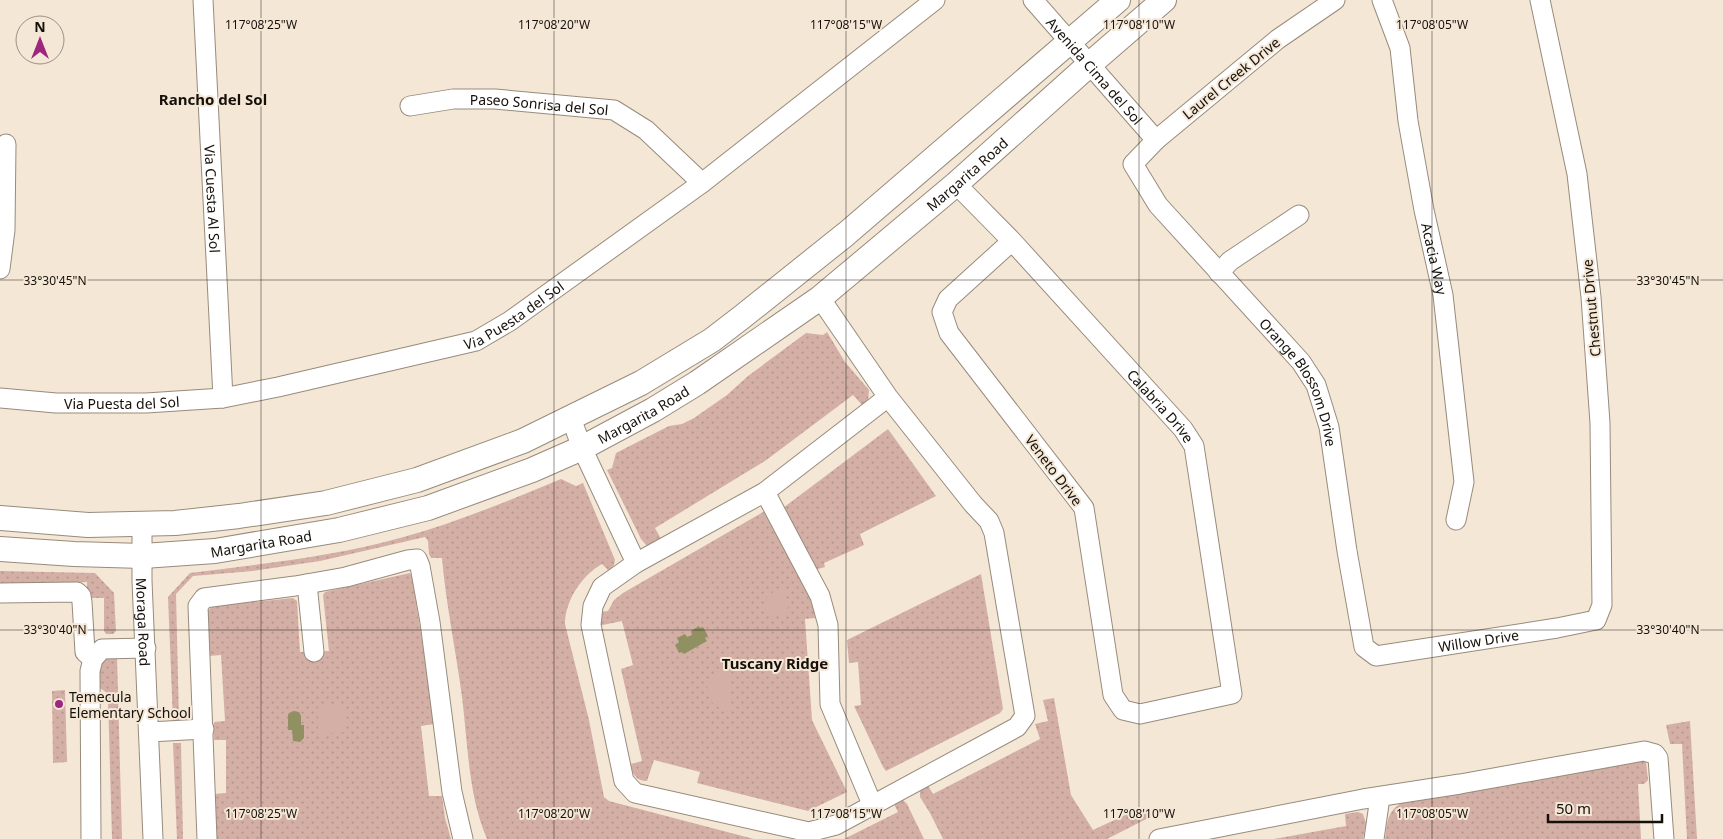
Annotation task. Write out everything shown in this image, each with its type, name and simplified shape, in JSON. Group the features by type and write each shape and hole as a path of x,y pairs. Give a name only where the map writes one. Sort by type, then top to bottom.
{"main road":[{"name":"Margarita Road","path":"0,518 88,526 175,523 268,512 326,503 417,480 523,442 641,383 712,340 846,234 1118,0"},
{"name":"Margarita Road","path":"0,550 143,556 215,551 339,530 428,508 532,470 582,448 653,410 698,383 820,298 956,184 1164,0"}],"street":[{"name":"Via Cuesta Al Sol","path":"203,0 223,398"},
{"name":"Via Puesta del Sol","path":"0,398 56,403 146,403 223,398 476,341 510,321 702,183 936,0"},
{"name":"Avenida Cima del Sol","path":"1033,0 1156,140"},
{"name":"Laurel Creek Drive","path":"1133,164 1156,140 1278,39 1335,0"},
{"name":"Acacia Way","path":"1382,0 1400,48 1409,130 1424,210 1443,294 1464,482 1456,520"},
{"name":"Chestnut Drive","path":"1540,0 1578,174 1591,297 1600,423 1602,605 1596,620"},
{"name":"Paseo Sonrisa del Sol","path":"410,106 453,99 495,99 614,110 646,130 702,183"},
{"path":"0,269 5,230 6,144"},
{"name":"Orange Blossom Drive","path":"1133,164 1158,205 1300,362 1316,385 1329,427 1347,551 1364,647"},
{"name":"Calabria Drive","path":"956,184 1012,241 1183,429 1194,446 1232,694 1140,714 1123,710"},
{"path":"1219,273 1230,261 1299,215"},
{"name":"Veneto Drive","path":"1012,241 948,299 942,312 949,333 1084,508 1113,695 1123,710"},
{"path":"820,298 888,397 989,522 994,532 1024,716 1017,728 872,804 836,825 809,832 635,793 624,781 591,625 593,606 602,587 636,563 765,492 888,397"},
{"path":"571,418 582,448 636,563"},
{"path":"765,492 820,596 828,625 830,704 872,804"},
{"name":"Moraga Road","path":"142,524 142,581 153,839"},
{"path":"207,839 198,606 200,602 204,598 346,577 408,560 417,560 430,622 452,792 463,839"},
{"path":"307,584 314,652"},
{"path":"0,592 77,592 81,596 82,602 85,652 93,659"},
{"name":"Willow Drive","path":"1364,647 1376,656 1557,628 1596,620"},
{"path":"91,839 90,671 93,659 102,650 146,648"},
{"path":"149,732 204,729"},
{"path":"1158,839 1380,797 1644,751 1655,754 1658,758 1664,839"},
{"path":"1374,839 1380,797"}],"shaded area":[{"path":"827,332 845,362 869,390 868,401 863,406 853,395 765,461 655,528 660,537 660,542 653,546 647,546 641,539 607,470 612,468 616,453 669,426 682,424 694,418 727,395 748,376 806,333 823,335"},
{"path":"888,429 936,496 860,534 864,545 824,563 825,567 818,569 813,567 783,508"},
{"path":"561,479 576,486 583,483 615,560 614,565 609,571 602,564 582,582 571,598 565,624 589,720 604,797 609,801 754,839 487,839 472,787 462,697 442,558 431,558 428,541 425,537 320,561 253,571 193,576 176,594 179,720 173,721 168,597 190,573 295,559 374,545 461,519"},
{"path":"765,511 788,549 809,591 815,618 805,619 812,720 847,792 808,811 697,783 700,772 654,760 647,781 637,778 632,771 631,764 642,761 621,669 633,665 622,621 598,626 600,612 608,611 614,600 623,593"},
{"path":"0,571 95,573 114,593 116,631 113,634 106,634 104,631 104,598 87,598 87,582 0,585"},
{"path":"410,573 434,724 421,726 429,796 442,796 445,818 451,839 214,839 214,794 226,793 226,740 214,740 214,722 225,721 221,655 209,656 206,612 213,606 293,598 297,601 300,652 329,651 323,595 325,592"},
{"path":"981,574 1003,709 1000,713 886,771 854,706 861,705 858,662 849,663 847,640"},
{"path":"779,588 785,589 788,607 785,614 771,616 766,608 767,597"},
{"path":"699,626 700,628 703,627 708,636 705,638 707,641 684,654 682,652 679,653 675,645 679,642 677,638 685,634 687,637 692,635 691,631"},
{"path":"107,657 117,657 122,839 112,839 108,698 107,693 97,686 96,668"},
{"path":"729,669 730,710 715,706 708,693 709,680 715,672"},
{"path":"65,690 67,762 53,763 52,691"},
{"path":"1054,698 1071,795 1093,830 1136,810 1162,811 1107,839 943,839 920,797 922,786 927,784 933,794 1040,739 1035,724 1048,721 1043,700"},
{"path":"339,705 347,711 346,732 318,734 318,707"},
{"path":"294,711 299,712 301,725 304,725 304,738 300,742 293,741 292,730 288,730 288,715"},
{"path":"1690,721 1697,839 1687,839 1682,744 1670,744 1666,725"},
{"path":"173,743 181,743 183,839 177,839"},
{"path":"1637,761 1646,762 1648,780 1644,784 1638,784 1641,839 1385,839 1391,813 1393,809 1403,802"},
{"path":"902,799 907,804 924,839 844,839 898,812 892,800"},
{"path":"1358,812 1363,814 1366,823 1363,839 1274,839 1346,826 1345,814"}],"place":[{"name":"Temecula Elementary School","path":"59,704"}],"district":[{"name":"Rancho del Sol","path":"213,99"},
{"name":"Tuscany Ridge","path":"775,663"}]}
